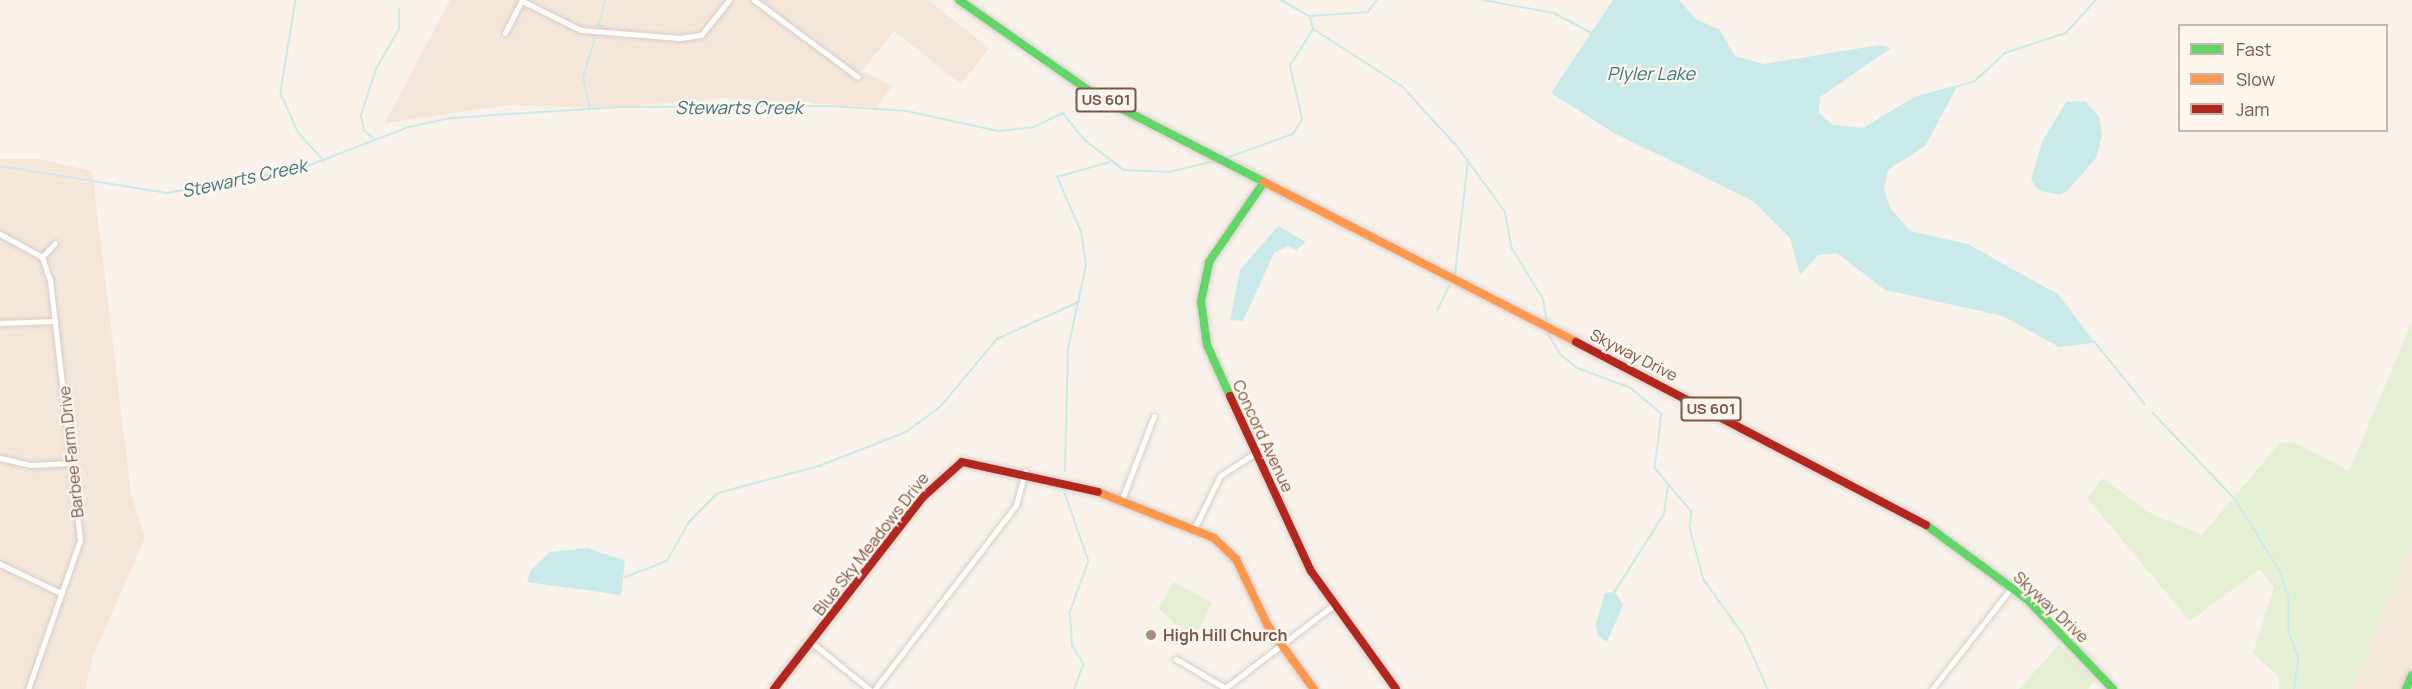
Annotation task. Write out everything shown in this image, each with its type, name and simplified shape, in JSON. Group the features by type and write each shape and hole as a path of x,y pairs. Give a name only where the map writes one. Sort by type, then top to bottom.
{"main road":[{"name":"US 601","path":"959,0 1095,95 1264,182"},
{"name":"Concord Avenue","path":"1264,182 1209,262 1201,301 1207,345 1256,453 1332,606 1396,689"},
{"name":"Skyway Drive","path":"1264,182 1879,496 2012,586 2113,689"},
{"name":"Blue Sky Meadows Drive","path":"774,689 951,466 985,462 1122,499 1194,529 1228,547 1279,643 1314,689"},
{"path":"2406,689 2412,675"}],"street":[{"path":"505,33 522,1 580,30 680,38 700,35 729,0"},
{"path":"754,0 858,77"},
{"path":"0,234 42,257 55,243"},
{"name":"Barbee Farm Drive","path":"28,689 80,540 56,321 42,257"},
{"path":"0,323 56,321"},
{"path":"1122,499 1154,416"},
{"path":"1194,529 1220,476 1256,453"},
{"path":"0,458 30,465 72,463"},
{"path":"875,689 1016,505 1025,471"},
{"path":"0,564 61,593"},
{"path":"1932,689 2012,586"},
{"path":"1176,659 1225,688 1279,643 1332,606"},
{"path":"811,642 869,689"}],"shaded area":[{"path":"450,0 928,0 989,48 961,84 894,31 862,71 893,86 876,107 722,98 607,108 509,105 385,123"},
{"path":"0,159 41,159 92,171 131,493 145,538 93,656 85,689 0,689"},
{"path":"2412,541 2412,689 2352,689"}],"green space":[{"path":"2412,322 2412,541 2352,689 2279,689 2279,677 2253,653 2274,587 2260,569 2190,621 2087,498 2103,478 2150,513 2202,535 2279,444 2293,442 2349,471"},
{"path":"1174,582 1212,603 1193,640 1158,608"},
{"path":"2059,645 2095,680 2088,689 2019,689"}],"water":[{"name":"Plyler Lake","path":"1613,0 1679,0 1696,19 1720,30 1735,56 1764,64 1879,45 1891,48 1820,97 1819,113 1833,125 1863,128 1914,97 1958,85 1925,146 1888,170 1884,190 1891,209 1910,231 1968,244 2059,295 2095,343 2059,347 2003,316 1885,290 1837,253 1818,255 1800,275 1790,238 1753,201 1614,133 1551,93"},
{"path":"2085,101 2099,116 2102,136 2096,158 2067,191 2059,195 2038,190 2031,179 2042,142 2066,102"},
{"path":"1278,226 1306,242 1296,250 1288,246 1274,253 1243,321 1230,320 1240,270"},
{"path":"588,548 625,561 621,595 527,582 531,570 550,552"},
{"path":"1615,592 1623,605 1607,642 1598,636 1596,624 1605,593"}],"waterway":[{"path":"296,0 281,93 298,132 324,161"},
{"path":"598,28 605,0"},
{"name":"Stewarts Creek","path":"1226,158 1293,134 1302,119 1290,66 1313,29 1310,17 1281,0"},
{"path":"1311,16 1368,12 1377,0"},
{"path":"1483,0 1554,13 1592,33"},
{"path":"1958,86 1975,81 2005,53 2066,33 2096,0"},
{"path":"374,139 364,131 361,115 376,69 399,29 399,9"},
{"path":"1315,30 1402,86 1457,146 1505,211 1512,248 1544,300 1547,322"},
{"path":"590,109 583,78 595,38"},
{"name":"Stewarts Creek","path":"0,166 167,193 300,169 409,127 451,118 618,107 831,106 907,111 998,131 1034,127 1063,113 1085,140 1124,170 1169,172 1215,161"},
{"path":"1455,274 1468,160"},
{"path":"1065,471 1068,349 1086,266 1081,232 1057,177 1110,162"},
{"path":"1437,311 1450,284"},
{"path":"625,577 667,561 689,522 718,493 819,466 906,432 940,407 997,339 1079,302"},
{"path":"1548,333 1560,354 1578,368 1631,388 1662,414 1655,468 1692,512 1690,528 1704,580 1744,635 1768,689"},
{"path":"2095,342 2145,404"},
{"path":"2153,413 2236,500 2280,571 2289,601 2289,632 2299,659 2294,689"},
{"path":"1614,593 1664,514 1668,487"},
{"path":"1065,493 1089,561 1070,613 1073,646 1084,664 1075,689"}],"traffic: fast":[{"path":"959,0 1095,95 1264,182"},
{"path":"1230,396 1207,345 1201,301 1209,262 1264,182"},
{"path":"1926,525 2028,600 2113,689"},
{"path":"2406,689 2412,675"}],"traffic: slow":[{"path":"1264,182 1576,342"},
{"path":"1098,492 1214,538 1236,559 1268,626 1314,689"}],"traffic: jam":[{"path":"1576,342 1926,525"},
{"path":"1230,396 1311,571 1396,689"},
{"path":"774,689 923,497 962,462 1098,492"}],"place":[{"name":"High Hill Church","path":"1151,635"}]}
